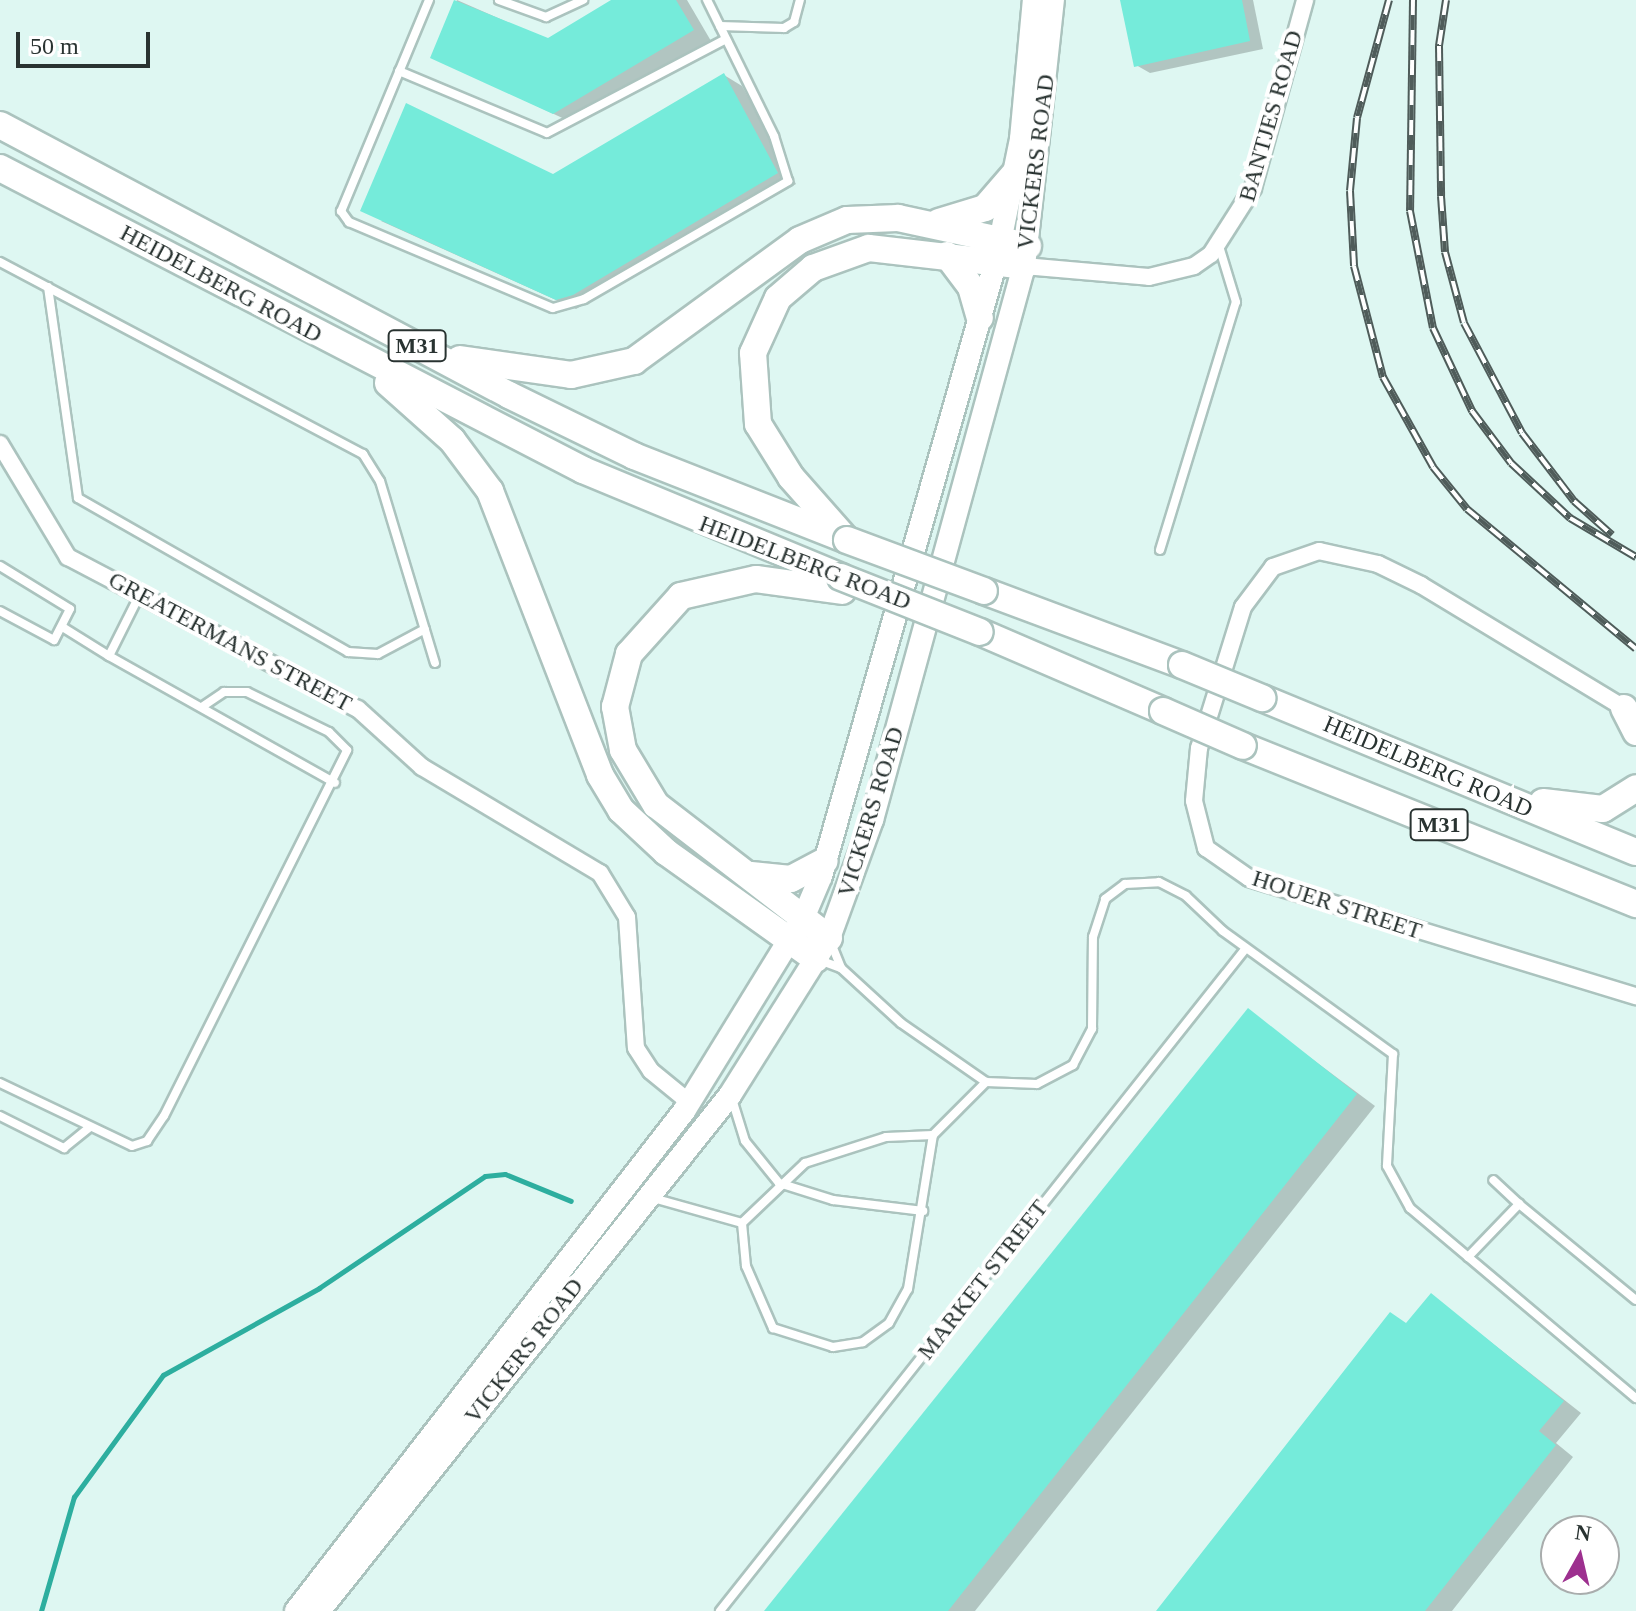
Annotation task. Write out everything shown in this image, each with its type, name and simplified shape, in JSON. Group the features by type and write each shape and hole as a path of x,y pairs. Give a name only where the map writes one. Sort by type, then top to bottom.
{"main road":[{"name":"VICKERS ROAD","path":"296,1611 689,1102 797,926 825,861 999,251 1016,172 1034,0"},
{"name":"VICKERS ROAD","path":"319,1611 730,1095 822,948 872,820 1026,256 1053,0"},
{"name":"HEIDELBERG ROAD","path":"0,125 429,353 634,456 847,540 1182,665 1636,852"},
{"name":"HEIDELBERG ROAD","path":"0,168 351,352 646,500 844,584 980,632 1243,746 1636,904"},
{"path":"927,223 985,208 1016,172"},
{"path":"429,353 539,373 605,370 657,350 822,229 875,216 927,223 999,251 1026,256"},
{"path":"847,540 762,434 750,375 758,334 793,282 832,259 869,248 947,255 999,251"},
{"path":"947,255 971,287 980,318"},
{"path":"351,352 444,432 490,491 600,775 621,810 666,852 797,926"},
{"path":"822,948 797,926 751,875 644,789 617,726 621,672 660,613 705,585 756,579 844,584"},
{"path":"1630,711 1636,732"},
{"path":"1454,779 1588,810 1619,804 1636,788"},
{"path":"751,875 791,879 825,861"}],"street":[{"name":"BANTJES ROAD","path":"1026,256 1058,265 1149,277 1194,266 1219,246 1253,188 1305,0"},
{"name":"GREATERMANS STREET","path":"0,444 61,551 139,596 358,709 422,767 600,873 627,917 636,1048 651,1071 689,1102"},
{"name":"HOUER STREET","path":"1630,711 1421,585 1363,559 1319,551 1273,567 1243,607 1199,748 1194,801 1206,848 1249,878 1636,996"}],"lane":[{"path":"429,0 341,211 349,222 553,308 584,299 788,181 707,0"},
{"path":"499,0 546,17 583,0"},
{"path":"720,26 784,28 794,22 800,0"},
{"path":"399,71 547,133 726,39"},
{"path":"1160,550 1236,302 1234,279 1219,246"},
{"path":"0,262 363,454 380,481 435,663"},
{"path":"48,287 78,498 348,652 378,654 425,629"},
{"path":"0,566 67,602 64,628 54,640 0,611"},
{"path":"109,656 139,596"},
{"path":"64,628 335,783"},
{"path":"0,1083 132,1146 155,1132 335,783 347,750 329,732 247,692 224,692 203,706"},
{"path":"822,948 901,1023 986,1082 1037,1084 1073,1065 1092,1029 1093,937 1105,899 1125,884 1159,882 1186,896 1246,948 1393,1054 1387,1166 1410,1208 1636,1398"},
{"path":"822,948 841,968"},
{"name":"MARKET STREET","path":"720,1611 1246,948"},
{"path":"933,1135 908,1289 889,1323 863,1342 833,1347 773,1328 746,1266 742,1223 779,1183 838,1148 933,1135 986,1082"},
{"path":"730,1095 745,1141 779,1183 833,1200 923,1211"},
{"path":"0,1116 64,1148 89,1128"},
{"path":"1493,1180 1636,1300"},
{"path":"648,1196 742,1223"},
{"path":"1468,1257 1519,1204"}],"building":[{"path":"454,0 548,38 611,0 676,0 694,30 553,114 430,58"},
{"path":"1120,0 1242,0 1250,41 1134,67"},
{"path":"724,73 778,173 573,295 556,300 360,211 406,103 553,174"},
{"path":"1248,1008 1357,1094 948,1611 764,1611"},
{"path":"1431,1293 1564,1401 1539,1431 1556,1445 1425,1611 1156,1611 1390,1312 1406,1323"}],"waterway":[{"path":"41,1611 74,1497 163,1375 319,1288 485,1176 505,1174 571,1201"}],"railway":[{"path":"1389,0 1357,118 1350,191 1354,266 1383,377 1433,467 1467,509 1636,649"},
{"path":"1413,0 1410,211 1433,328 1472,411 1511,463 1570,518 1636,557"},
{"path":"1446,0 1439,46 1441,196 1445,252 1464,323 1522,433 1574,501 1612,535"}]}
